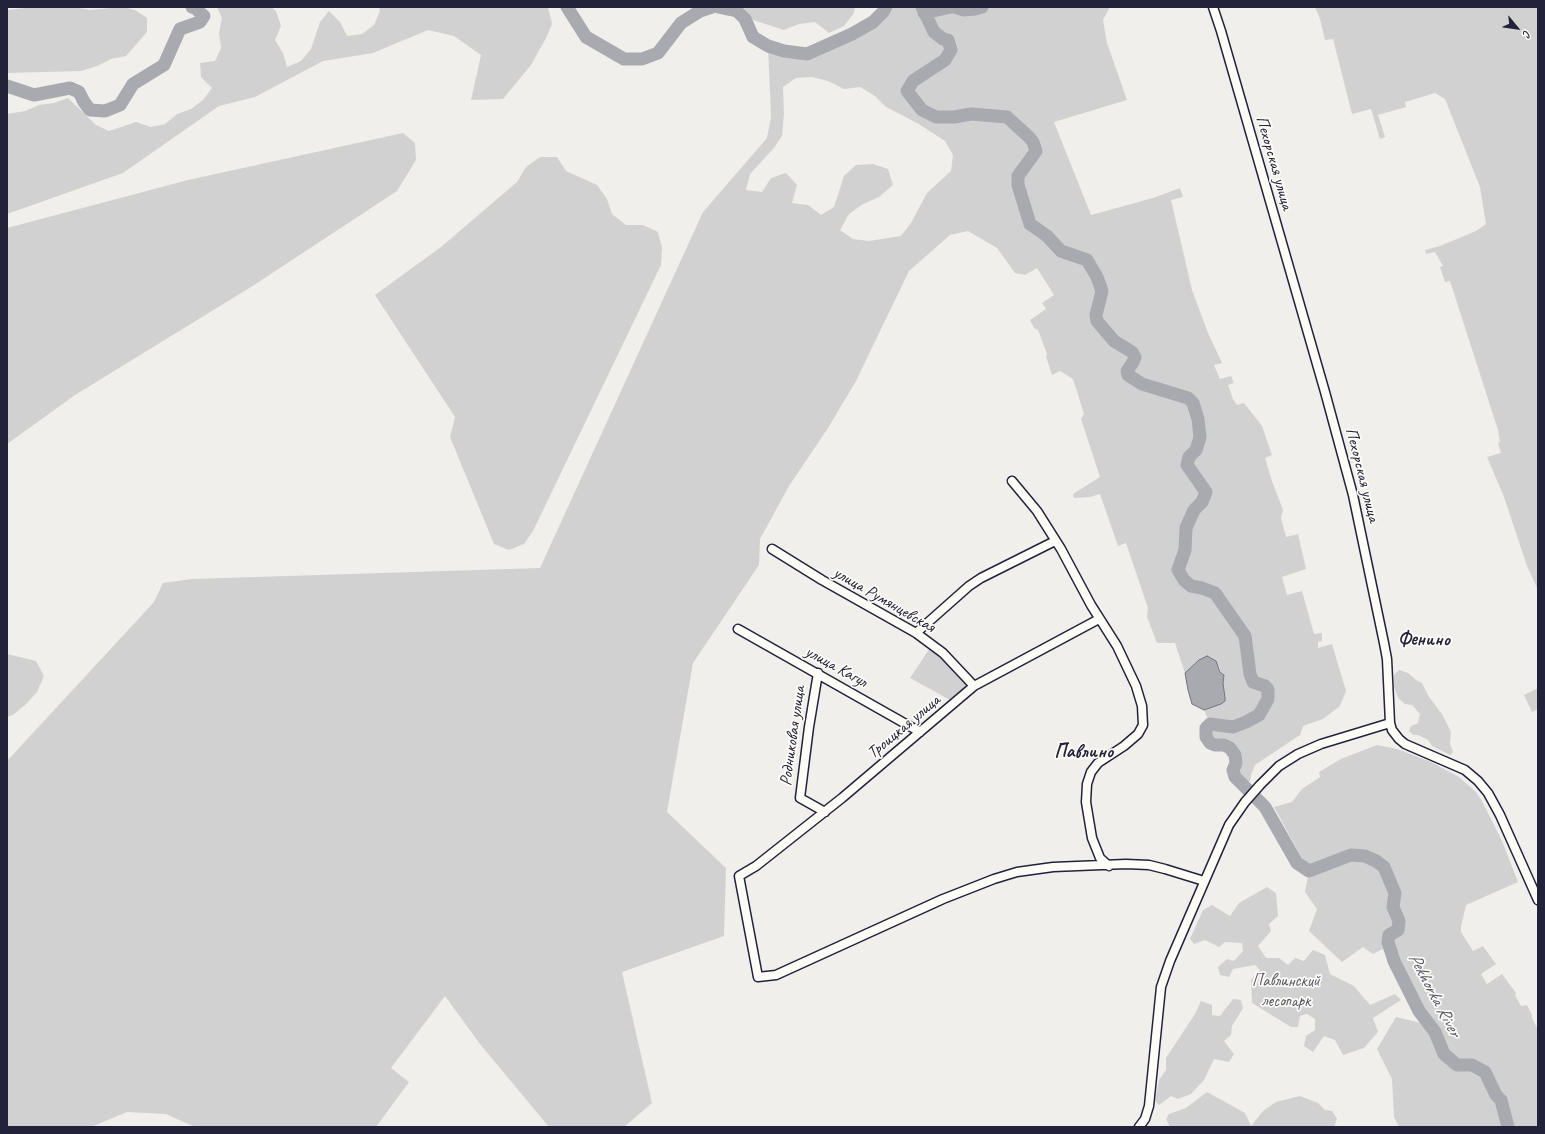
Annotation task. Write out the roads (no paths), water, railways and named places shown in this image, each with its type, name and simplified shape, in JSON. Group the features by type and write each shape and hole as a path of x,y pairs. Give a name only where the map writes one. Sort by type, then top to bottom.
{"street":[{"name":"Пехорская улица","path":"1213,7 1325,392 1353,498 1387,659 1390,723 1395,735 1405,744 1465,770 1478,781 1488,793 1500,815 1538,900"},
{"path":"1012,480 1037,511 1099,618 1117,646 1136,686 1142,706 1143,725 1138,734 1124,746 1098,763 1091,772 1087,784 1086,802 1092,838 1100,858 1110,866 1126,864 1149,865 1165,868 1204,881"},
{"path":"916,632 969,586 981,578 1055,541"},
{"name":"улица Румянцевская","path":"772,549 822,580 916,632 943,653 974,686"},
{"name":"Троицкая улица","path":"1099,618 974,686 825,812 756,866 739,876 758,977 764,977 776,975 943,899 994,879 1036,868 1110,866"},
{"name":"улица Кагул","path":"738,629 920,732"},
{"name":"Родниковая улица","path":"818,674 809,727 800,798 825,812"},
{"path":"1139,1127 1145,1119 1149,1106 1161,987 1170,961 1229,825 1245,802 1279,766 1298,754 1321,744 1390,723"}],"waterway":[{"name":"Pekhorka River","path":"7,86 34,95 70,88 79,92 90,110 105,111 120,105 133,84 164,65 180,29 200,22 204,16 192,7"},
{"name":"Pekhorka River","path":"567,7 586,37 624,59 642,59 658,53 681,23 700,11 712,7"},
{"name":"Pekhorka River","path":"718,7 737,11 745,19 753,37 768,46 784,51 807,54 852,34 873,22 886,7"},
{"name":"Pekhorka River","path":"922,7 934,32 943,39 948,40 951,50 945,60 913,81 907,91 922,110 936,117 954,117 971,114 1007,117 1029,137 1033,142 1036,151 1018,176 1018,185 1030,224 1047,236 1061,251 1087,260 1097,277 1102,291 1096,315 1097,321 1114,341 1132,352 1135,357 1127,371 1128,375 1142,384 1188,398 1193,403 1198,419 1200,437 1196,450 1189,457 1187,465 1206,492 1202,502 1194,510 1186,528 1185,550 1178,570 1184,580 1191,586 1215,593 1245,636 1250,674 1253,682 1265,686 1268,690 1268,699 1259,715 1233,727 1210,724 1206,728 1206,737 1210,743 1215,745 1224,745 1230,748 1235,755 1236,763 1233,770 1235,777 1265,807 1297,863 1309,871 1351,855 1365,856 1384,867 1395,893 1393,907 1399,921 1398,930 1389,935 1388,942 1394,961 1419,1011 1435,1032 1444,1054 1457,1065 1472,1065 1485,1072 1496,1095 1501,1100 1508,1127"},
{"path":"924,13 951,7"},
{"path":"955,7 964,10 982,7"}],"district":[{"name":"Фенино","path":"1424,640"},
{"name":"Павлино","path":"1084,752"}],"park label":[{"name":"Павлинский лесопарк","path":"1286,992"}]}
